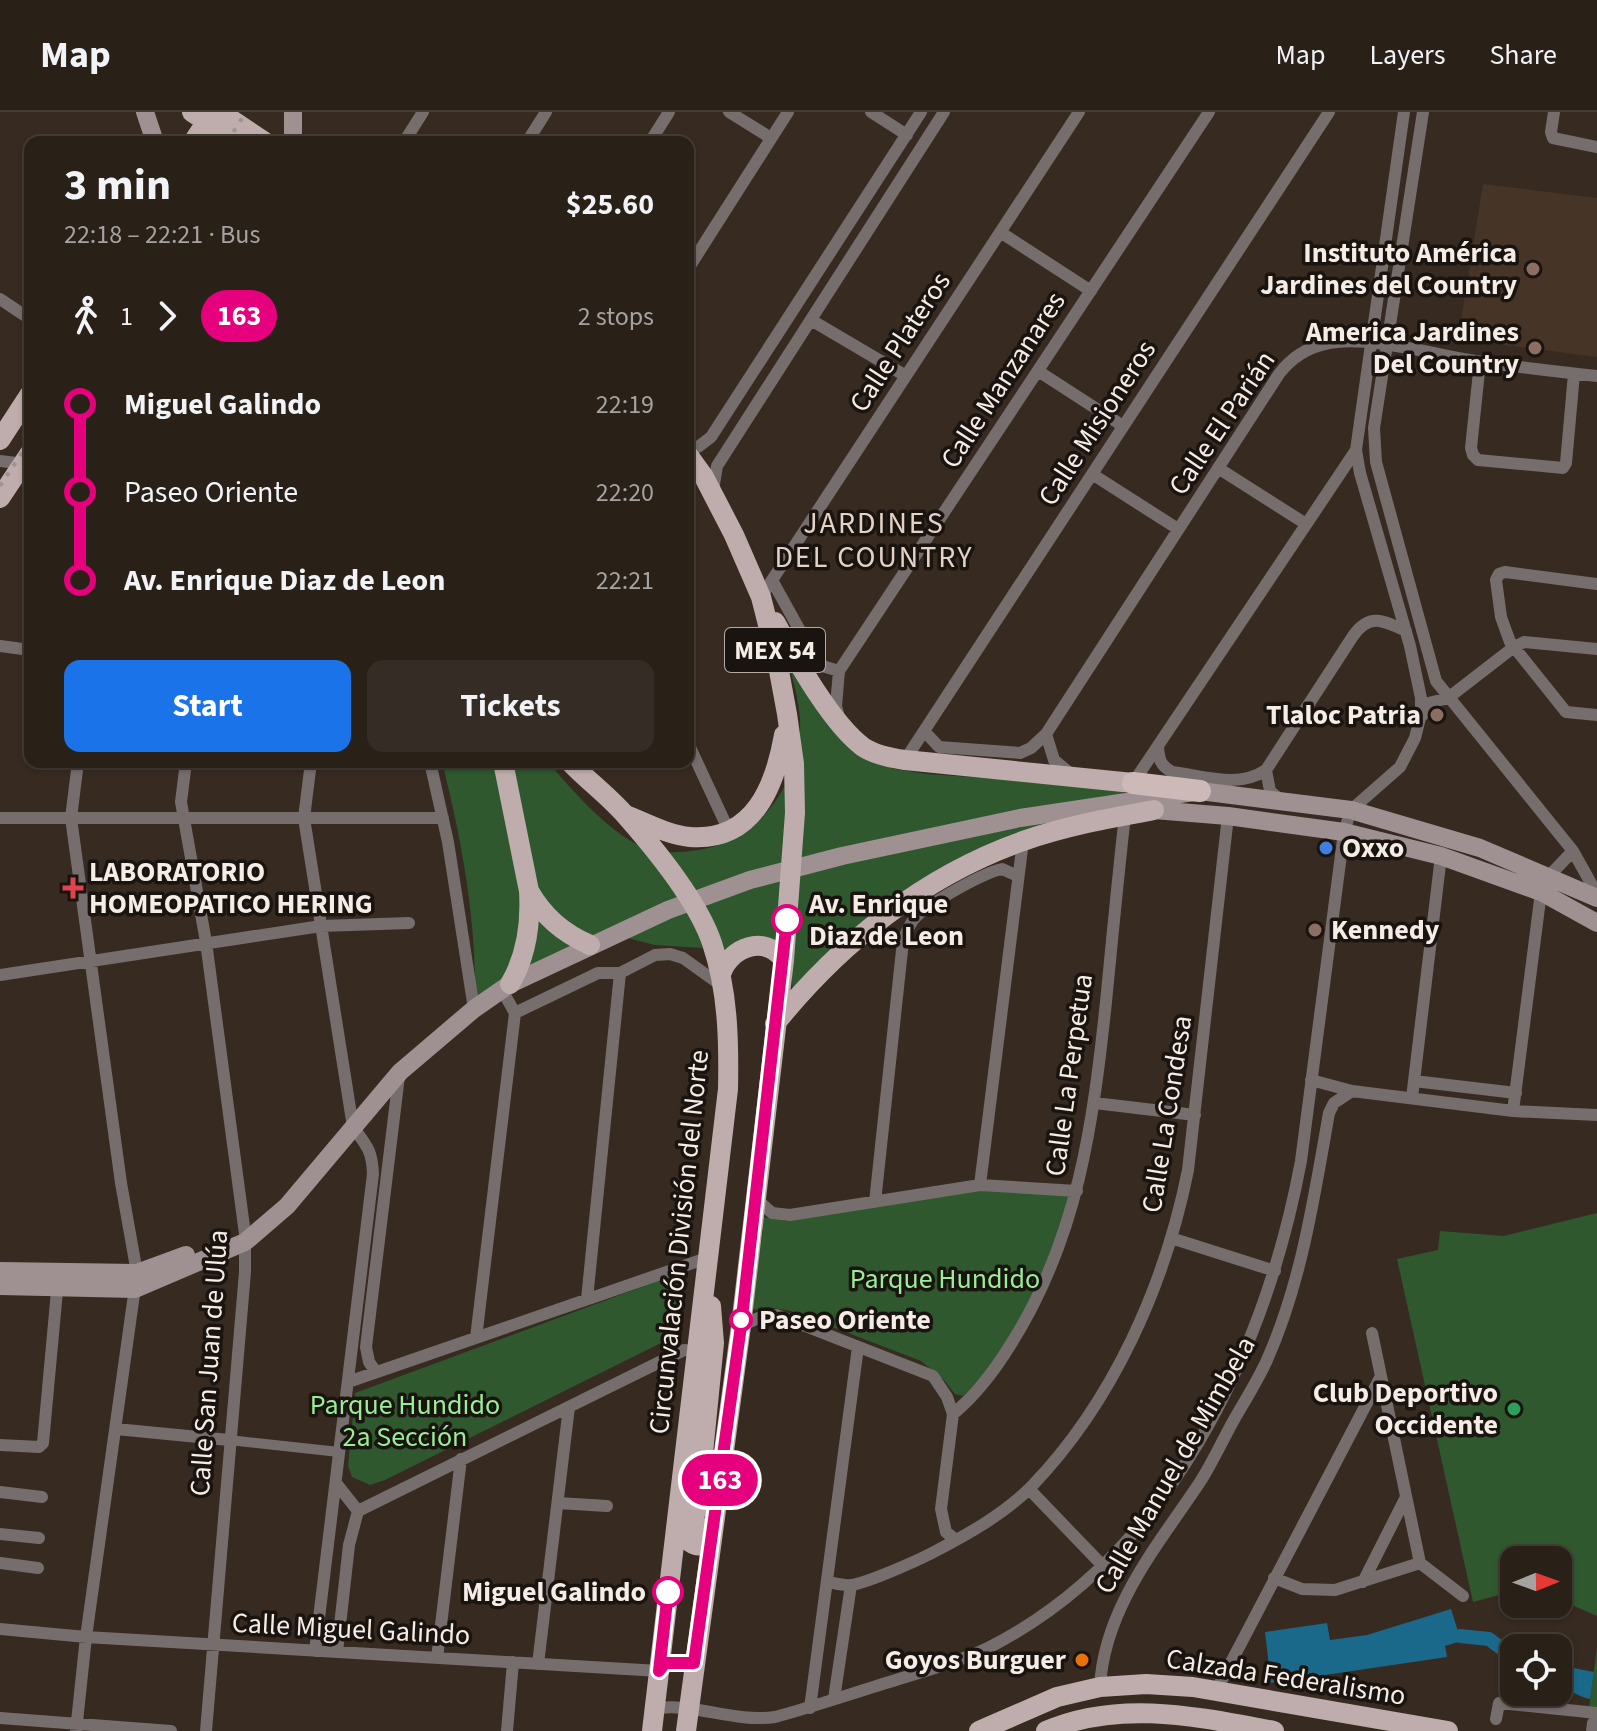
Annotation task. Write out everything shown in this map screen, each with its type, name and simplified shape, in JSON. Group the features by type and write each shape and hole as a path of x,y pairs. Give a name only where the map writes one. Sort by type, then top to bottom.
{"highway":[{"path":"1133,783 1200,791"}],"main road":[{"path":"145,112 153,136"},
{"path":"154,136 155,112"},
{"path":"192,112 227,136"},
{"path":"197,136 213,112"},
{"path":"220,112 256,136"},
{"path":"239,136 253,112"},
{"path":"294,117 302,136"},
{"path":"0,440 24,403"},
{"name":"MEX 54","path":"687,1721 741,1326 784,960 795,813 794,764 767,590 694,463"},
{"path":"0,498 24,465"},
{"path":"767,590 840,723 864,747 905,760 1133,783"},
{"path":"626,815 691,837 729,831 748,819 769,792 787,714"},
{"path":"504,768 529,891 527,942 506,987"},
{"name":"Circunvalación División del Norte","path":"576,768 626,815 697,910 712,941 722,980 729,1034 728,1089 652,1731"},
{"path":"775,1024 820,972 875,922 954,872 1023,841 1118,810 1200,791 1351,810 1480,848 1595,907"},
{"path":"0,1286 58,1280 136,1281 248,1237 287,1206 400,1072 474,1009 506,987 668,910 750,880 811,864 1020,818 1154,810 1228,816 1344,832 1545,884"},
{"path":"529,891 541,910 557,926 590,945"},
{"path":"722,980 731,956 749,946 772,949 784,960"},
{"path":"707,1258 714,1343 698,1503 690,1542 696,1546 707,1542 710,1521 715,1514"},
{"path":"0,1271 58,1280"},
{"name":"Calzada Federalismo","path":"979,1731 1046,1700 1100,1687 1158,1684 1448,1731"},
{"name":"Calzada Federalismo","path":"1046,1731 1081,1725 1116,1713 1144,1712 1196,1724 1274,1731"}],"street":[{"path":"408,136 423,112"},
{"path":"531,136 546,112"},
{"path":"654,136 669,112"},
{"path":"729,112 771,138"},
{"path":"694,260 788,112"},
{"path":"871,112 907,135"},
{"path":"694,449 711,437 921,112"},
{"path":"714,497 712,483 717,466 944,112"},
{"name":"Calle Plateros","path":"767,590 1079,112"},
{"name":"Calle Manzanares","path":"839,671 1209,112"},
{"name":"Calle Misioneros","path":"905,760 1329,112"},
{"path":"1404,112 1356,450 1406,631 1421,698 1420,719"},
{"path":"1423,112 1374,428 1376,462 1433,672 1448,698 1573,851 1595,907"},
{"path":"1554,112 1553,138 1597,147"},
{"path":"1000,232 1091,291"},
{"path":"830,254 846,266"},
{"path":"0,299 24,315"},
{"path":"811,320 906,376"},
{"name":"Calle El Parián","path":"1046,734 1287,363 1302,353 1326,343 1351,341 1480,362 1597,376"},
{"path":"1480,362 1471,448 1478,460 1563,468 1574,374"},
{"path":"1038,371 1123,426"},
{"path":"1133,783 1356,450"},
{"path":"0,461 24,461"},
{"path":"1218,468 1306,524"},
{"path":"1092,474 1178,529"},
{"path":"1597,584 1505,572 1499,574 1496,580 1501,617 1514,647 1566,712 1597,715"},
{"path":"1158,746 1159,761 1172,772 1239,782 1255,778 1266,770 1360,626 1369,621 1380,621 1406,631"},
{"path":"1351,810 1400,767 1429,703 1448,698 1514,647 1531,641 1597,649"},
{"path":"0,646 24,649"},
{"path":"813,669 839,671 836,706 840,723"},
{"path":"925,732 939,747 1010,754 1031,748 1046,734 1054,760 1075,776"},
{"path":"694,756 729,831"},
{"path":"77,768 71,818 136,1281 86,1637 77,1728"},
{"name":"Calle San Juan de Ulúa","path":"185,768 181,802 206,942 248,1237 206,1731"},
{"path":"310,768 304,818 353,1127 369,1146 373,1157 315,1651"},
{"path":"431,768 443,818 474,1009"},
{"path":"1266,770 1270,791 1282,801"},
{"name":"Calle La Perpetua","path":"953,1414 968,1402 994,1369 1024,1323 1064,1238 1077,1191 1095,1103 1118,810"},
{"name":"Calle Manuel de Mimbela","path":"1103,1566 1146,1517 1185,1464 1232,1379 1275,1271 1293,1203 1344,832 1351,810"},
{"name":"Calle La Condesa","path":"827,1582 851,1585 919,1560 956,1540 1029,1489 1069,1442 1097,1401 1151,1296 1171,1238 1188,1170 1228,816"},
{"path":"0,818 443,818"},
{"path":"980,1185 1023,841"},
{"path":"1513,1111 1545,884 1573,851"},
{"path":"1412,1098 1441,856"},
{"path":"875,1202 903,941 920,913 981,876 1002,869 1018,876"},
{"path":"875,922 891,923 897,927 903,941"},
{"path":"0,975 321,926 409,923"},
{"path":"515,1013 598,973 620,973 647,957 670,954 722,980"},
{"path":"587,1299 620,973"},
{"path":"476,1338 515,1013 506,987"},
{"path":"376,1372 369,1362 366,1347 400,1072"},
{"path":"1311,1080 1352,1091 1513,1111 1597,1115"},
{"path":"1414,1081 1516,1093"},
{"name":"Calle Manuel de Mimbela","path":"1100,1687 1103,1661 1118,1612 1134,1580 1202,1479 1267,1360 1309,1229 1329,1113 1334,1103 1352,1091"},
{"path":"1095,1103 1195,1115"},
{"path":"754,1197 766,1209 779,1215 980,1185 1077,1191"},
{"path":"1171,1238 1275,1271"},
{"path":"348,1382 707,1258"},
{"path":"0,1445 32,1448 43,1443 58,1280"},
{"path":"741,1326 770,1314 933,1376 947,1397 953,1414 941,1509 946,1532 956,1540"},
{"path":"1372,1333 1420,1563 1463,1596"},
{"path":"810,1708 858,1347"},
{"path":"337,1652 349,1545 358,1511 684,1350 697,1351"},
{"path":"1216,1691 1381,1376"},
{"path":"538,1664 569,1407"},
{"path":"116,1429 339,1452"},
{"path":"437,1658 461,1459"},
{"path":"336,1483 358,1511"},
{"path":"654,1709 669,1707 687,1721 775,1717 985,1650 1071,1596 1103,1566 1029,1489"},
{"path":"0,1492 42,1497"},
{"path":"1363,1582 1406,1497"},
{"path":"1160,1499 1162,1514 1178,1514"},
{"path":"558,1503 607,1506"},
{"path":"1146,1517 1160,1519 1163,1536"},
{"path":"0,1534 39,1538"},
{"path":"0,1563 38,1568"},
{"path":"1274,1578 1302,1589 1335,1590 1420,1563"},
{"path":"834,1699 851,1585"},
{"name":"Calle Miguel Galindo","path":"0,1629 86,1637 659,1671 665,1663 694,1663"},
{"path":"507,1731 513,1662"},
{"path":"1496,1719 1499,1703 1594,1723"},
{"path":"0,1718 77,1728 171,1731"}],"shaded area":[{"name":"Instituto América Jardines del Country","path":"1483,184 1597,198 1597,357 1458,339"}],"green space":[{"path":"784,648 874,762 895,769 927,774 1120,787 1126,796 966,861 793,995 791,963 783,953 655,945 604,932 475,1004 474,943 467,882 443,768 553,768 617,832 648,849 667,852 713,847 751,827 780,795 790,775 800,732 795,690"},
{"name":"Parque Hundido","path":"986,1189 1070,1196 1029,1303 1000,1353 963,1396 955,1394 921,1361 791,1311 751,1308 763,1230 759,1229 762,1217 786,1221"},
{"name":"Club Deportivo Occidente","path":"1597,1213 1597,1616 1572,1605 1572,1546 1500,1546 1500,1595 1473,1602 1397,1259 1438,1250 1440,1231 1504,1236"},
{"name":"Parque Hundido 2a Sección","path":"685,1271 679,1334 385,1480 370,1485 352,1477 348,1466 355,1393"},
{"path":"1597,1647 1597,1709 1589,1708"}],"water":[{"path":"1451,1609 1461,1641 1445,1646 1447,1657 1271,1683 1265,1632 1327,1623 1330,1640 1367,1635"},
{"path":"1572,1668 1594,1672 1590,1699 1572,1692"}],"waterway":[{"path":"1460,1636 1489,1639 1500,1647"}],"railway":[{"path":"231,136 246,112"},
{"path":"0,486 24,450"}],"bus line":[{"name":"163","path":"668,1592 659,1671 665,1663 694,1663 741,1326 787,920"}],"place":[{"name":"Instituto América Jardines del Country","path":"1533,269"},
{"name":"America Jardines Del Country","path":"1535,348"},
{"name":"Tlaloc Patria","path":"1437,715"},
{"name":"Oxxo","path":"1326,848"},
{"name":"LABORATORIO HOMEOPATICO HERING","path":"73,888"},
{"name":"Av. Enrique Diaz de Leon","path":"787,920"},
{"name":"Kennedy","path":"1315,930"},
{"name":"Paseo Oriente","path":"741,1320"},
{"name":"Club Deportivo Occidente","path":"1514,1409"},
{"name":"Miguel Galindo","path":"668,1592"},
{"name":"Goyos Burguer","path":"1082,1660"}],"district":[{"name":"JARDINES DEL COUNTRY","path":"874,540"}]}
